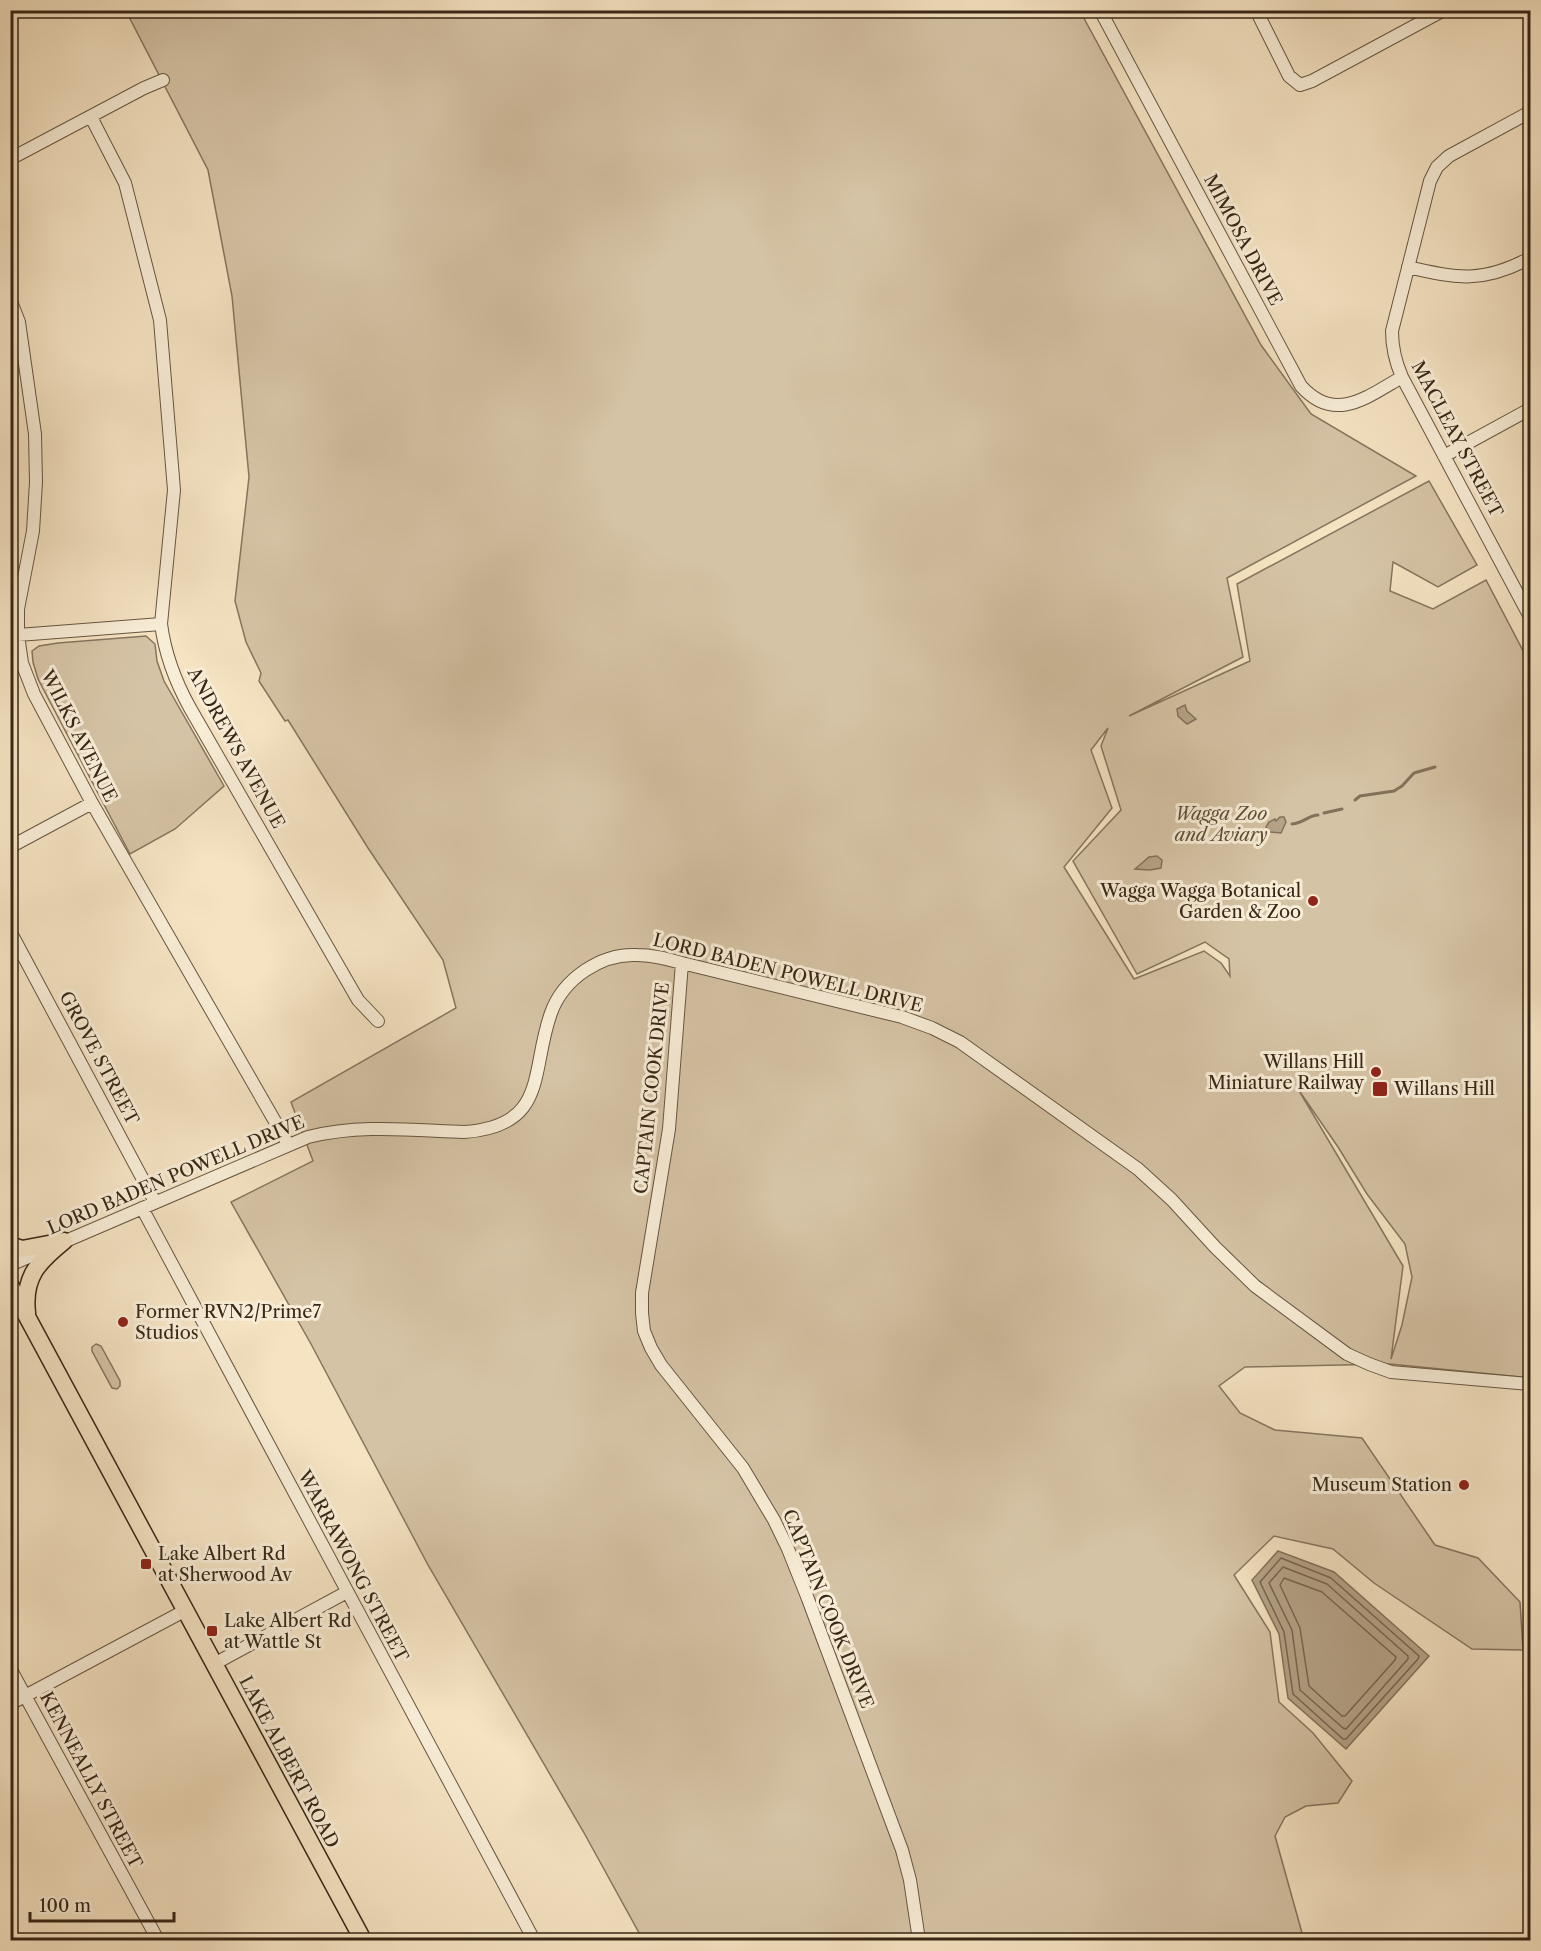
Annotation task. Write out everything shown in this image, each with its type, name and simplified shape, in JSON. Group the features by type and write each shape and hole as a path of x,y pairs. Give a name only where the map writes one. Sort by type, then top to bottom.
{"main road":[{"path":"10,1245 22,1249 64,1241"},
{"path":"27,1316 27,1288 32,1274 38,1264 64,1241"},
{"name":"LAKE ALBERT ROAD","path":"10,1285 363,1941"}],"street":[{"name":"MIMOSA DRIVE","path":"1100,10 1301,386 1311,397 1323,403 1345,405 1369,396 1402,377"},
{"path":"1256,10 1289,76 1300,85 1312,81 1444,10"},
{"path":"10,159 163,80"},
{"name":"MACLEAY STREET","path":"1530,112 1449,156 1437,167 1430,181 1392,331 1392,347 1402,377 1444,456 1527,601 1530,616"},
{"name":"ANDREWS AVENUE","path":"90,117 125,183 160,320 174,490 160,624 170,666 190,708 358,1000 378,1021"},
{"path":"1408,267 1462,278 1498,272 1530,258"},
{"name":"WILKS AVENUE","path":"10,298 19,322 33,423 36,482 33,531 18,609 18,635 22,663 34,694 92,803 288,1144"},
{"path":"1444,456 1530,409"},
{"path":"18,635 160,624"},
{"path":"10,847 92,803"},
{"name":"GROVE STREET","path":"10,931 155,1202"},
{"name":"LORD BADEN POWELL DRIVE","path":"10,1265 308,1137 346,1129 366,1128 464,1132 493,1128 519,1112 528,1100 538,1074 552,1011 563,991 595,964 615,956 646,956 902,1017 932,1028 960,1042 1138,1169 1172,1200 1221,1254 1255,1286 1347,1354 1391,1372 1530,1384"},
{"name":"CAPTAIN COOK DRIVE","path":"682,963 669,1129 663,1177 642,1293 644,1330 661,1365 755,1486 788,1549 902,1850 910,1880 919,1941"},
{"name":"WARRAWONG STREET","path":"142,1208 534,1941"},
{"path":"214,1664 347,1592"},
{"path":"10,1704 186,1610"},
{"name":"KENNEALLY STREET","path":"10,1668 158,1941"}],"green space":[{"name":"Wagga Zoo and Aviary","path":"126,11 1080,11 1261,345 1311,414 1416,476 1227,578 1243,657 1129,716 1250,661 1237,584 1429,481 1477,565 1438,587 1393,562 1390,591 1433,609 1486,580 1530,664 1530,1378 1390,1364 1245,1367 1219,1386 1240,1413 1275,1430 1362,1438 1435,1545 1478,1558 1520,1602 1523,1650 1472,1649 1374,1583 1333,1549 1274,1536 1234,1575 1270,1632 1279,1702 1313,1733 1352,1781 1338,1803 1306,1806 1285,1817 1275,1836 1304,1940 643,1940 583,1831 428,1565 311,1344 231,1202 313,1161 291,1102 456,1008 443,960 368,848 288,720 285,721 259,681 261,673 246,642 235,601 249,477 232,296 208,170","holes":["1108,728 1101,746 1121,810 1073,861 1137,974 1205,942 1229,959 1230,976 1221,963 1204,951 1134,979 1064,867 1112,808 1091,750","1298,1089 1367,1194 1405,1244 1412,1277 1402,1325 1391,1359 1403,1266"]},
{"path":"146,636 155,644 157,661 164,681 224,786 175,829 130,854 38,679 32,651 39,646 58,643"},
{"path":"96,1344 101,1346 120,1381 117,1389 112,1388 92,1351 92,1347"}],"water":[{"path":"1185,705 1187,711 1196,719 1187,724 1178,716 1177,709"},
{"path":"1284,817 1286,822 1281,833 1269,832 1266,827 1269,822 1275,819 1276,821"},
{"path":"1157,856 1162,860 1161,868 1135,869 1149,857"},
{"path":"1278,1551 1334,1572 1429,1656 1346,1749 1288,1698 1279,1634 1252,1580"}],"waterway":[{"path":"1355,800 1360,796 1394,791 1414,773 1435,767"},
{"path":"1324,813 1342,809"},
{"path":"1292,824 1318,815"}],"place":[{"name":"Wagga Wagga Botanical Garden & Zoo","path":"1313,901"},
{"name":"Willans Hill Miniature Railway","path":"1376,1072"},
{"name":"Willans Hill","path":"1380,1089"},
{"name":"Former RVN2/Prime7 Studios","path":"123,1322"},
{"name":"Museum Station","path":"1464,1485"},
{"name":"Lake Albert Rd at Sherwood Av","path":"146,1564"},
{"name":"Lake Albert Rd at Wattle St","path":"212,1631"}]}
